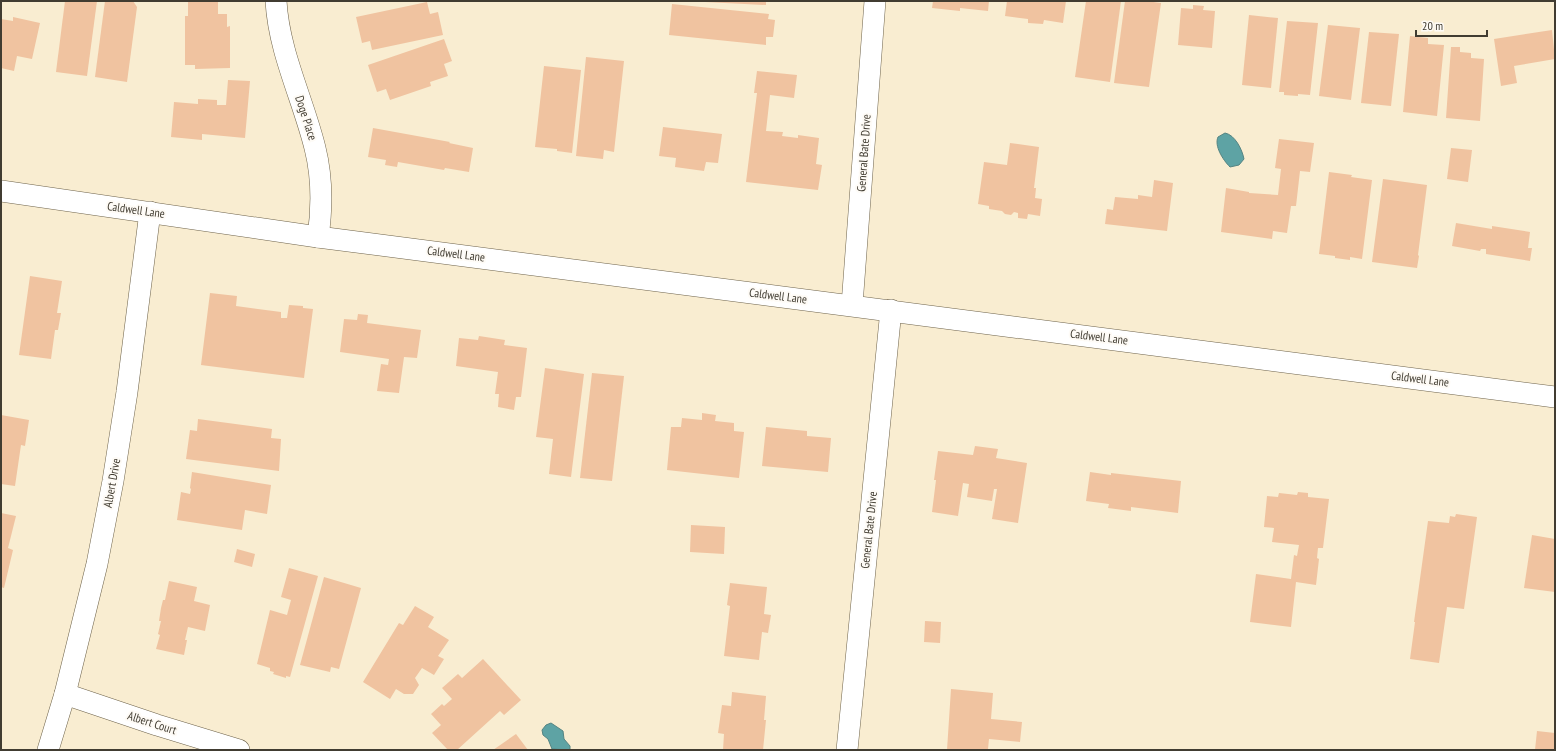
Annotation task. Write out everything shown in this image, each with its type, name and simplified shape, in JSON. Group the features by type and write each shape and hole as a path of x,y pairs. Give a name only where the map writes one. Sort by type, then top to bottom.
{"street":[{"name":"Doge Place","path":"276,1 280,32 287,62 316,150 320,197 318,237"},
{"name":"General Bate Drive","path":"852,305 875,1"},
{"name":"Caldwell Lane","path":"1,191 318,237 1555,397"},
{"name":"Albert Drive","path":"48,750 65,694 97,564 113,481 128,384 150,212"},
{"name":"General Bate Drive","path":"847,750 890,310"},
{"name":"Albert Court","path":"65,694 157,725 239,750"}],"water":[{"path":"1225,133 1229,134 1235,139 1242,151 1244,159 1239,165 1230,167 1218,149 1218,137"},
{"path":"551,723 563,731 564,739 570,746 570,750 552,749 548,739 543,735 542,730 546,725"}],"building":[{"path":"65,1 97,1 87,76 56,72"},
{"path":"105,1 133,1 137,7 127,82 95,77"},
{"path":"188,1 218,1 218,14 227,14 227,27 230,26 230,68 195,69 195,65 185,65 185,16 188,16"},
{"path":"766,1 766,5 705,2"},
{"path":"933,1 989,1 988,11 960,8 960,11 932,8"},
{"path":"1007,1 1066,1 1063,23 1044,20 1043,24 1028,23 1028,19 1005,16"},
{"path":"1086,1 1121,1 1110,82 1075,77"},
{"path":"1125,1 1161,3 1149,87 1114,83"},
{"path":"427,2 430,14 438,12 443,35 372,50 370,41 362,43 356,17"},
{"path":"672,4 769,14 768,19 775,20 773,37 766,37 766,45 669,35"},
{"path":"1193,5 1204,6 1203,10 1215,11 1212,48 1178,45 1181,8 1193,9"},
{"path":"1249,15 1278,18 1271,88 1242,85"},
{"path":"13,17 40,23 32,59 17,56 14,71 1,68 1,19 13,21"},
{"path":"1287,21 1318,23 1310,95 1284,95 1284,92 1279,92"},
{"path":"1328,25 1360,28 1351,100 1319,96"},
{"path":"1552,30 1555,59 1514,66 1517,83 1501,86 1494,39"},
{"path":"1369,32 1399,34 1391,106 1361,103"},
{"path":"1410,36 1428,38 1428,44 1444,45 1437,116 1403,112"},
{"path":"444,39 452,61 444,64 448,76 430,82 431,86 390,100 386,89 377,92 368,65"},
{"path":"1451,47 1460,47 1460,52 1471,53 1471,58 1484,59 1480,121 1446,118"},
{"path":"586,57 624,61 614,152 604,150 603,159 576,156"},
{"path":"544,66 581,70 572,153 557,151 557,149 535,147"},
{"path":"757,71 797,75 794,98 770,95 766,131 783,132 782,136 798,138 798,135 819,138 816,164 822,165 818,190 746,182 757,93 754,93"},
{"path":"228,80 250,81 245,138 202,134 202,140 171,137 174,102 198,104 198,99 217,100 217,105 226,105"},
{"path":"663,127 722,134 718,163 706,162 704,171 675,167 676,158 659,156"},
{"path":"373,128 450,142 449,143 473,148 469,172 445,168 444,170 398,162 397,167 385,165 386,160 368,157"},
{"path":"1279,139 1314,143 1310,172 1300,171 1296,206 1291,206 1287,233 1273,231 1272,239 1221,232 1226,188 1249,193 1278,195 1281,169 1275,168"},
{"path":"1010,143 1039,147 1034,188 1036,188 1035,198 1042,199 1040,216 1028,214 1027,219 1018,218 1018,213 1014,212 1011,215 1005,214 1002,211 989,209 989,206 978,204 984,162 1007,165"},
{"path":"1451,148 1472,150 1468,182 1447,179"},
{"path":"1329,172 1352,175 1351,177 1372,180 1362,259 1350,257 1350,260 1319,254"},
{"path":"1383,179 1427,185 1417,268 1372,262"},
{"path":"1154,180 1173,183 1167,231 1105,224 1107,209 1113,210 1115,197 1138,199 1138,195 1152,197"},
{"path":"1456,223 1492,229 1492,226 1530,232 1528,248 1532,248 1530,261 1486,254 1486,249 1481,249 1480,251 1452,246"},
{"path":"30,276 62,281 57,313 61,313 58,330 55,330 51,359 19,355"},
{"path":"210,293 237,296 236,306 281,312 281,318 287,318 289,305 303,306 303,308 313,309 304,378 201,365"},
{"path":"358,314 368,315 367,323 421,330 417,358 404,357 399,393 377,391 381,364 388,365 389,359 340,352 344,319 357,320"},
{"path":"479,336 505,340 504,345 527,348 521,397 516,397 514,410 498,407 499,394 495,394 498,372 456,366 459,338 478,340"},
{"path":"545,368 584,374 571,477 549,474 553,439 536,437"},
{"path":"592,373 624,376 612,481 580,478"},
{"path":"702,413 716,415 715,421 734,423 734,431 744,432 739,478 667,470 671,427 681,427 682,418 702,420"},
{"path":"1,415 29,420 25,446 21,445 15,486 1,484"},
{"path":"198,419 272,429 271,438 281,439 279,471 186,459 190,430 197,431"},
{"path":"766,427 807,431 807,436 831,438 828,472 762,466"},
{"path":"975,446 998,449 996,458 1027,463 1018,523 992,519 997,489 994,489 992,501 967,497 969,484 963,483 958,516 932,512 938,451 973,455"},
{"path":"192,472 271,485 267,514 245,510 242,530 177,520 181,492 190,494"},
{"path":"1090,472 1181,481 1178,513 1131,507 1131,511 1108,508 1109,504 1086,501"},
{"path":"1298,492 1308,493 1308,497 1329,499 1323,548 1318,548 1317,558 1319,559 1316,585 1296,582 1291,627 1250,622 1256,574 1291,579 1294,555 1297,556 1299,545 1272,542 1274,528 1264,527 1267,496 1278,497 1279,493 1297,495"},
{"path":"1,513 16,516 8,548 13,550 4,588 1,587"},
{"path":"1456,514 1477,517 1464,609 1447,607 1439,663 1410,659 1428,521 1449,523 1450,516 1455,517"},
{"path":"691,525 725,527 724,554 690,552"},
{"path":"1532,535 1555,539 1555,592 1524,588"},
{"path":"237,549 255,554 252,567 234,562"},
{"path":"289,568 318,576 290,677 286,676 286,678 273,674 274,672 270,671 270,668 257,664 270,610 287,615 291,600 281,597"},
{"path":"324,577 361,588 339,669 331,667 330,672 300,665"},
{"path":"169,581 197,587 194,601 210,605 205,631 188,627 184,655 156,649 160,635 158,634 161,621 159,621 161,608 163,600 165,600"},
{"path":"730,583 767,587 764,614 771,615 768,633 762,632 759,660 724,656 730,606 727,605"},
{"path":"415,606 434,617 428,627 449,640 438,656 444,659 434,675 422,668 415,678 419,685 413,694 404,694 396,689 390,699 363,682 399,623 403,625"},
{"path":"925,621 941,622 940,643 924,642"},
{"path":"483,659 521,700 504,715 500,711 457,750 448,750 432,733 441,725 431,714 442,704 444,706 452,699 442,688 458,674 462,678"},
{"path":"951,689 993,693 991,719 1022,722 1020,742 989,739 988,749 947,750"},
{"path":"732,692 766,696 764,720 766,720 763,750 723,750 724,734 718,733 722,705 731,706"},
{"path":"1537,731 1555,733 1555,750 1535,750"},
{"path":"516,734 528,750 493,750"}]}
